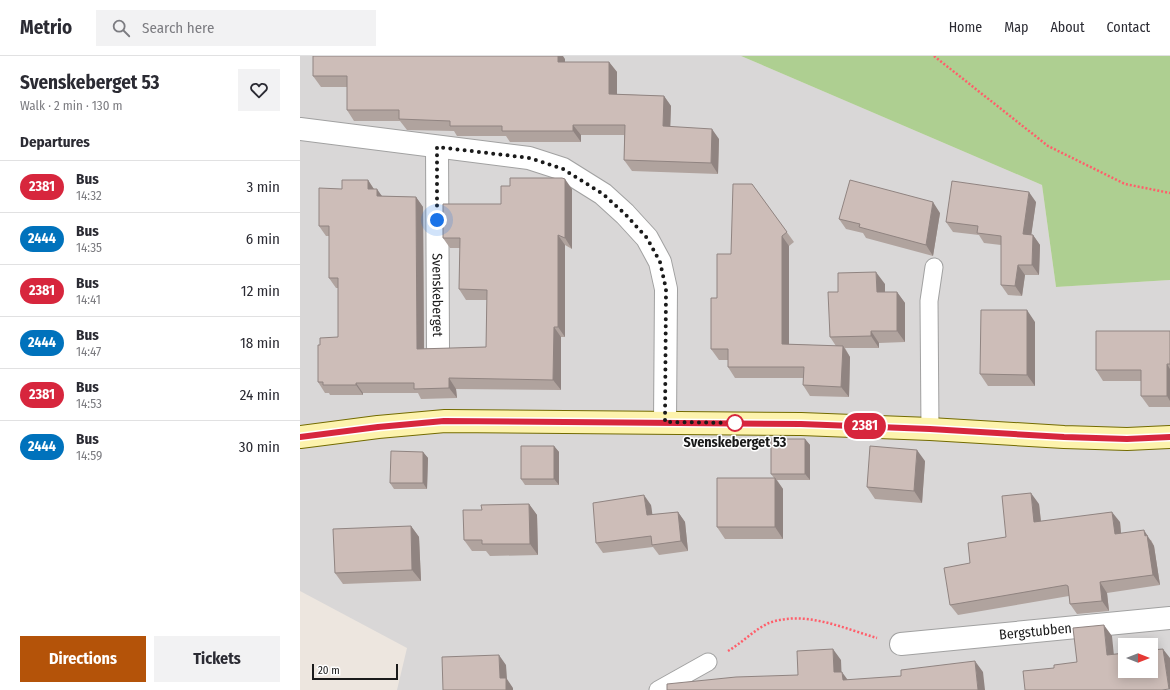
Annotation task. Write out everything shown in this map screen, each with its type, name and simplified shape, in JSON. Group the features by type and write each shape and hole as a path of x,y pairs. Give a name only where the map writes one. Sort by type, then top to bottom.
{"street":[{"path":"300,129 530,158 563,169 603,194 625,214 647,238 660,262 666,289 665,422"},
{"name":"Svenskeberget","path":"437,147 438,347"},
{"path":"300,437 378,427 444,421 801,424 930,429 1064,437 1127,439 1170,437"},
{"name":"Bergstubben","path":"901,644 1170,618"}],"lane":[{"path":"930,429 929,301 934,267"},
{"path":"658,690 708,662"}],"path":[{"path":"934,56 1048,146 1125,184 1170,193"},
{"path":"708,662 736,647 768,623 787,618 809,618 901,644"}],"shaded area":[{"path":"300,56 741,56 1042,185 1056,287 1170,280 1170,690 397,690 407,648 300,591"}],"green space":[{"path":"741,56 1170,56 1170,280 1056,287 1042,185"}],"building":[{"path":"313,56 558,56 558,62 609,62 609,94 664,96 663,126 712,129 711,163 624,160 625,125 573,125 573,131 502,131 502,126 450,126 450,121 399,119 399,110 347,110 347,76 313,76"},
{"path":"510,178 565,179 565,238 558,235 558,327 554,327 553,380 449,378 449,388 414,389 414,383 356,383 356,385 323,385 323,382 318,382 318,345 320,345 320,338 338,337 338,278 329,278 329,226 319,226 319,188 342,189 342,180 368,180 368,189 377,189 377,196 416,197 417,349 486,347 487,290 459,289 460,238 443,238 443,204 501,204 501,186 510,186"},
{"path":"850,180 933,202 926,245 859,227 860,224 839,219"},
{"path":"952,181 1029,192 1023,234 1033,235 1032,265 1018,265 1015,286 1001,285 1001,236 977,233 978,226 946,222"},
{"path":"733,184 752,184 787,232 782,236 782,344 843,346 841,387 803,385 804,367 728,367 728,349 711,349 711,298 717,298 717,254 731,254"},
{"path":"876,272 877,292 897,292 897,331 871,331 871,336 830,337 828,292 838,292 838,273"},
{"path":"981,310 1027,310 1027,375 980,374"},
{"path":"1096,331 1170,331 1170,364 1167,364 1167,396 1141,396 1141,370 1096,370"},
{"path":"771,439 805,439 805,474 771,474"},
{"path":"521,446 554,446 554,479 521,479"},
{"path":"870,446 917,450 914,491 867,487"},
{"path":"391,451 423,452 423,483 390,483"},
{"path":"717,478 775,478 775,527 717,527"},
{"path":"1031,493 1034,522 1112,512 1115,534 1144,530 1145,536 1147,535 1153,575 1100,582 1102,601 1070,604 1068,586 1066,585 950,605 944,568 970,563 968,543 1006,537 1002,496"},
{"path":"644,495 647,515 678,512 681,541 652,545 651,536 596,543 593,503"},
{"path":"529,504 530,544 482,544 482,540 464,540 463,510 482,510 481,505"},
{"path":"411,526 412,570 335,573 333,529"},
{"path":"1104,625 1107,655 1118,654 1118,678 1158,678 1158,649 1163,649 1169,689 1025,690 1023,671 1054,668 1054,665 1077,662 1073,628"},
{"path":"833,649 834,672 842,672 843,680 901,676 901,670 975,661 978,690 667,690 667,684 736,677 798,675 797,651"},
{"path":"499,655 500,678 506,678 506,690 443,690 442,657"}],"bus line":[{"name":"2381","path":"300,437 378,427 444,421 801,424 930,429 1064,437 1127,439 1170,437"}],"place":[{"name":"Svenskeberget 53","path":"735,423"}],"route":[{"path":"437,220 437,147 530,158 563,169 603,194 625,214 647,238 660,262 666,289 665,422 737,423 735,423"}]}
